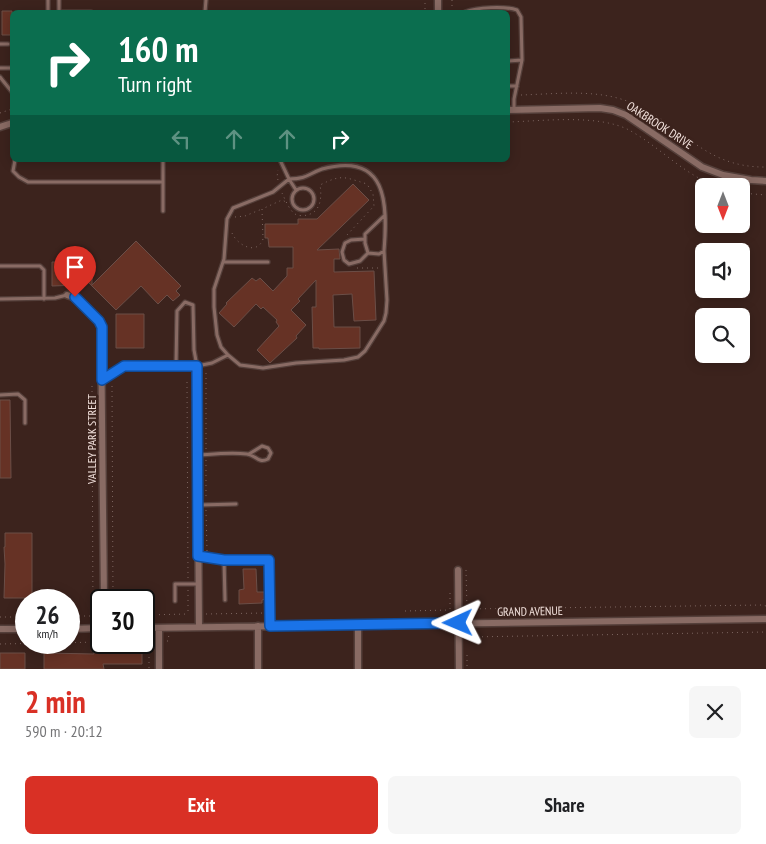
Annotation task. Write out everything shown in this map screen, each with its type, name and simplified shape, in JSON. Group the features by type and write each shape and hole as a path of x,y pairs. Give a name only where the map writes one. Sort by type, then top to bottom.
{"street":[{"name":"OAKBROOK DRIVE","path":"511,109 600,108 613,110 626,115 702,167 723,175 751,180 766,180"},
{"name":"VALLEY PARK STREET","path":"67,295 75,297 99,321 102,327 104,589"},
{"path":"102,380 124,366 197,366 199,627"},
{"path":"458,570 458,669"},
{"name":"GRAND AVENUE","path":"158,628 766,619"},
{"path":"358,624 358,669"},
{"path":"258,626 258,669"},
{"path":"158,628 159,669"},
{"path":"0,630 15,629"}],"lane":[{"path":"471,10 511,8 517,10 520,17 522,60 511,109"},
{"path":"0,44 8,44"},
{"path":"510,61 522,60"},
{"path":"0,77 10,90"},
{"path":"510,86 517,86"},
{"path":"15,162 13,171 19,178 28,182 163,182"},
{"path":"163,162 163,211"},
{"path":"281,162 296,190"},
{"path":"353,165 374,176 384,195 384,251 388,300 384,321 365,351 358,357 263,368 240,364 221,347 217,335 214,307 214,289 223,262 227,219 233,208 273,192 289,179 302,179 322,170 353,165"},
{"path":"303,187 313,193 314,200 310,207 300,209 294,206 292,199 296,190 303,187"},
{"path":"368,253 365,238 367,230 384,216"},
{"path":"365,238 345,243 342,252 344,260 349,264 356,263 368,253 379,254 384,251"},
{"path":"223,262 268,262"},
{"path":"0,266 40,266 44,270 44,299"},
{"path":"0,298 44,299 67,295"},
{"path":"176,366 177,311 185,302 193,305 194,350 197,366 212,363 228,355"},
{"path":"0,395 18,394 25,400 25,423"},
{"path":"198,454 249,454 262,446 268,448 271,453 268,458 261,461 249,454"},
{"path":"198,505 236,504"},
{"path":"198,556 224,560 269,560 270,626"},
{"path":"224,560 225,600"},
{"path":"175,601 175,584 198,584"}],"path":[{"path":"424,3 425,10"},
{"path":"510,122 591,120 615,125 628,130 698,178"},
{"path":"277,165 278,180"},
{"path":"282,192 295,214 306,216 313,213 320,203 320,185 336,177 345,177 368,184 374,194 374,206 344,238"},
{"path":"750,194 766,195"},
{"path":"234,217 245,216 282,200 287,202"},
{"path":"231,230 237,242 244,246 257,247 262,244 262,209"},
{"path":"351,268 380,268"},
{"path":"187,382 188,614"},
{"path":"92,386 93,589"},
{"path":"112,386 113,589"},
{"path":"466,570 466,610"},
{"path":"405,611 452,610 450,591"},
{"path":"463,610 766,606"},
{"path":"203,614 269,613"},
{"path":"155,615 191,614"},
{"path":"0,617 15,617"},
{"path":"463,637 766,632"},
{"path":"164,642 168,641 169,633"},
{"path":"0,644 90,642"},
{"path":"149,654 149,669"}],"building":[{"path":"2,11 10,11 10,35 2,35"},
{"path":"353,184 369,200 317,250 339,249 340,259 334,259 334,272 374,271 376,320 354,321 352,294 333,295 334,327 360,327 360,348 313,348 312,307 316,307 316,280 298,299 300,301 291,310 306,325 296,336 297,338 270,363 257,350 279,326 276,322 277,320 263,307 261,309 256,304 234,327 219,313 226,303 252,278 256,281 260,278 273,291 287,276 287,268 293,268 293,247 269,247 268,238 265,238 265,224 298,224 298,219 317,219"},
{"path":"136,241 181,286 176,291 180,295 173,301 167,295 158,304 141,286 116,310 79,273 80,285 52,286 52,262 92,262 92,285"},
{"path":"116,314 144,314 144,348 116,348"},
{"path":"0,400 10,400 11,478 0,478"},
{"path":"5,533 32,533 32,589 15,589 15,598 4,598"},
{"path":"243,569 256,569 257,592 266,592 266,599 262,600 262,603 239,604 239,590 244,589"},
{"path":"0,653 25,654 25,669 0,669"},
{"path":"44,654 142,654 142,664 103,664 104,669 44,669"}],"route":[{"path":"75,297 99,321 102,327 102,380 124,366 197,366 198,556 224,560 269,560 270,626 458,623"}]}
